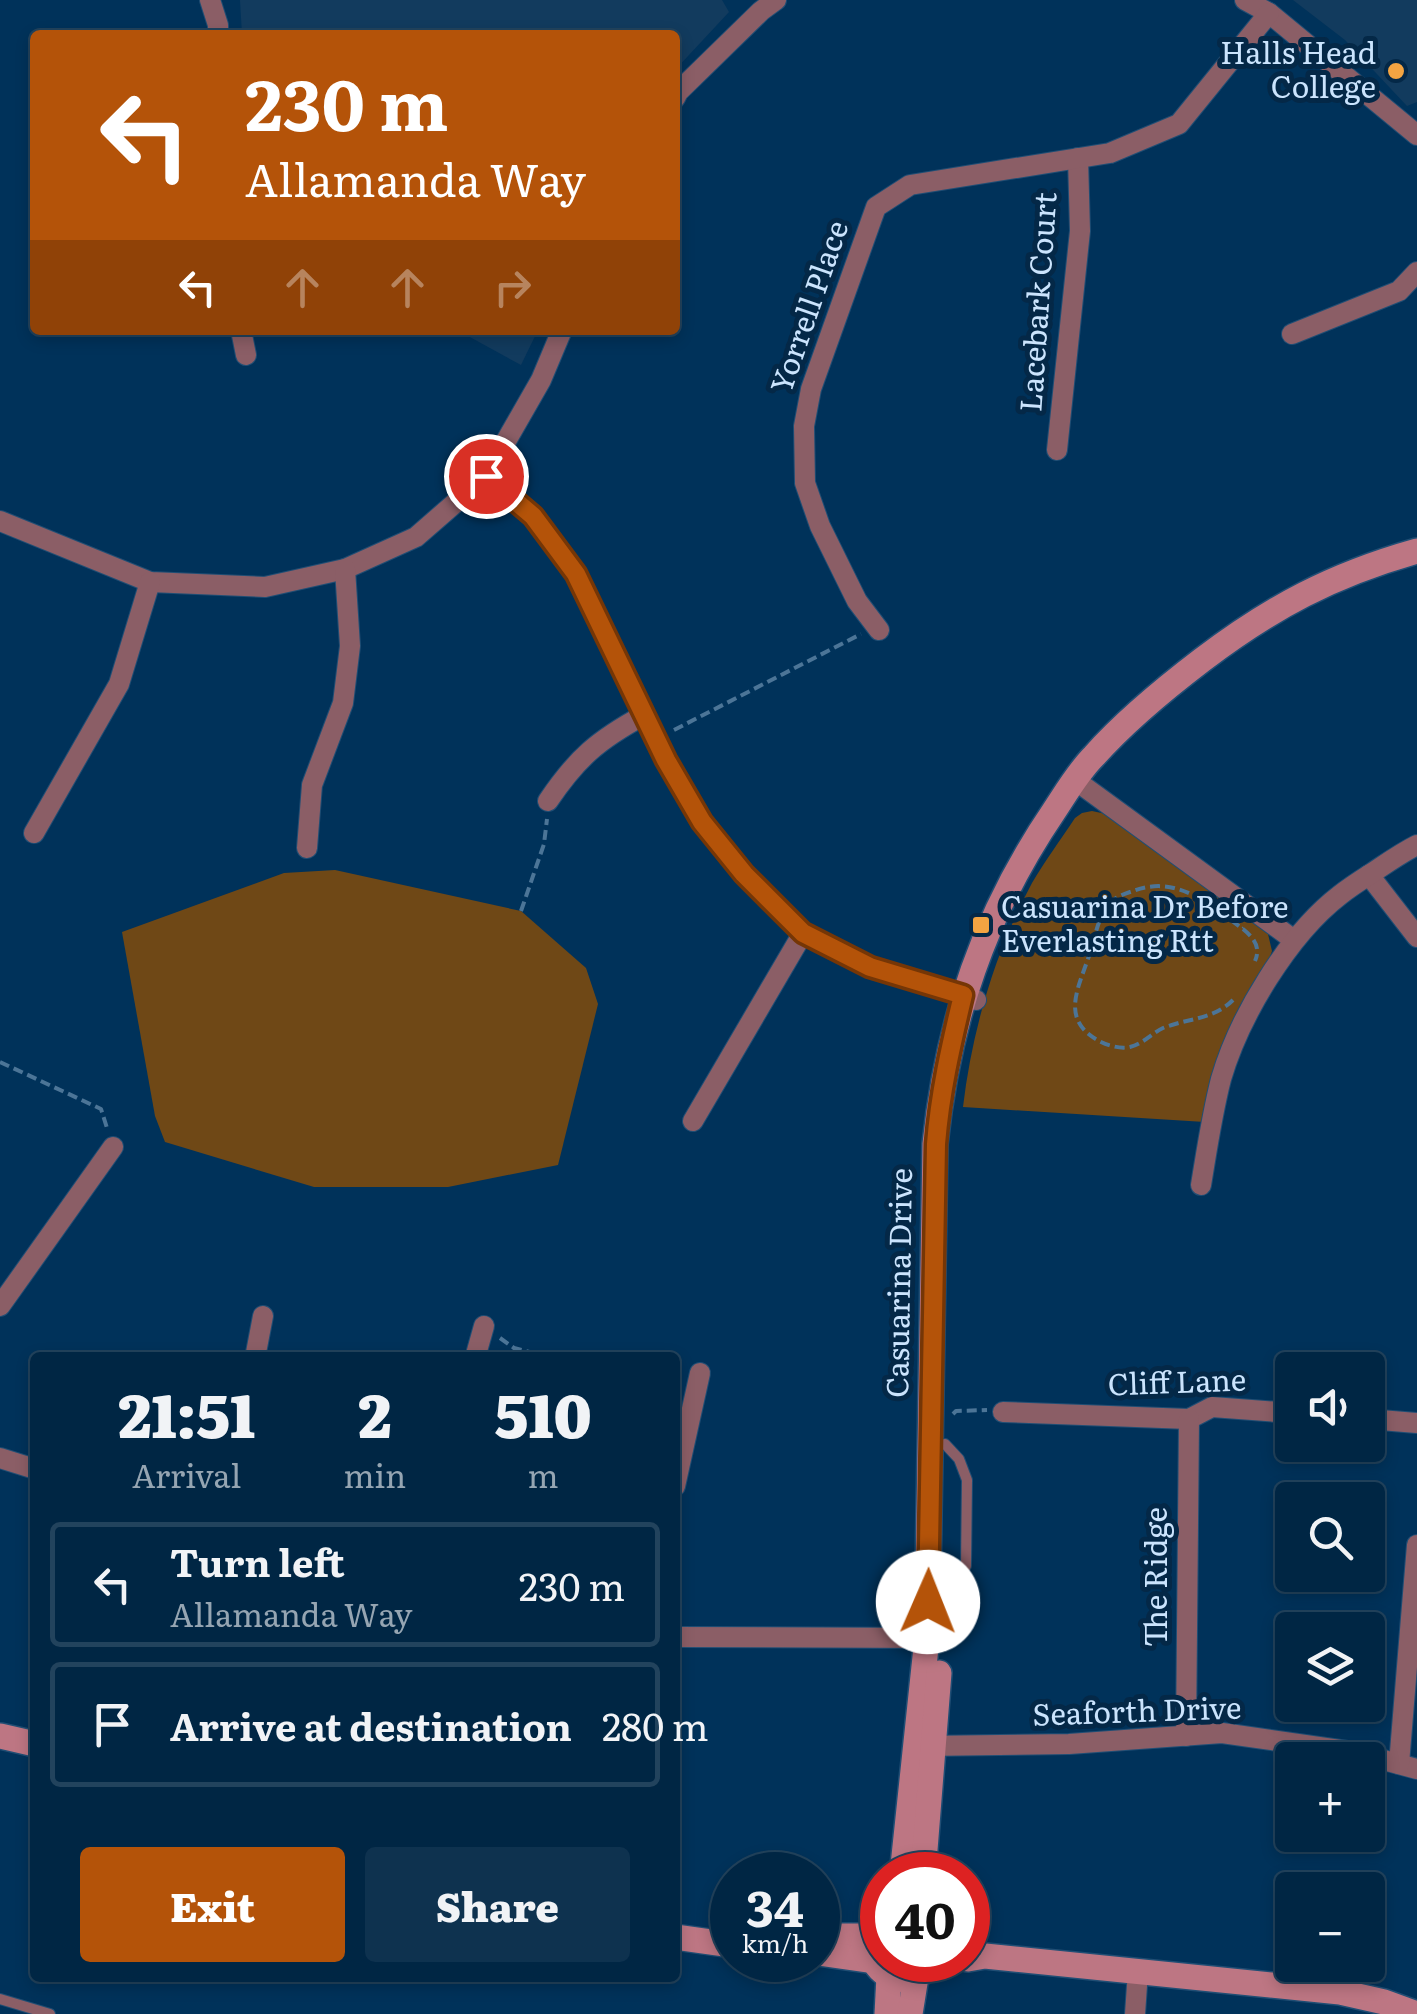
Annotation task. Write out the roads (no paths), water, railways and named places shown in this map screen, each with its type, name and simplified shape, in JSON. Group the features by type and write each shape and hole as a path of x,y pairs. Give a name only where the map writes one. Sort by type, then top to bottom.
{"street":[{"path":"210,0 218,30"},
{"path":"1244,0 1269,13 1417,135"},
{"path":"680,93 762,4"},
{"name":"Yorrell Place","path":"879,630 857,601 820,526 805,483 804,426 811,390 876,207 910,185 1110,153 1179,124 1269,13"},
{"name":"Lacebark Court","path":"1056,450 1080,231 1078,158"},
{"path":"1292,334 1399,292 1417,272"},
{"path":"242,335 246,355"},
{"path":"0,521 150,582 266,586 345,569 416,536 486,476 541,380 560,335"},
{"path":"486,476 533,516 576,574 656,740 702,822 744,874 803,933 870,967 969,998"},
{"name":"Casuarina Drive","path":"923,1852 925,1746 934,1638 936,1144 949,1050 969,998 1092,757 1154,697 1270,612 1337,578 1417,551"},
{"name":"Casuarina Drive","path":"1081,785 1166,708 1246,646 1319,602 1366,582 1417,567"},
{"path":"306,848 312,785 343,703 350,646 345,569"},
{"path":"34,833 119,684 150,582"},
{"path":"548,801 569,770 588,752 644,715"},
{"path":"1081,785 1251,922 1294,940"},
{"path":"1201,1185 1222,1076 1240,1029 1263,987 1294,940 1338,896 1417,845"},
{"path":"1369,875 1417,937"},
{"path":"693,1120 803,933"},
{"name":"Casuarina Drive","path":"934,1638 942,1603 948,1164 952,1106 969,998"},
{"path":"0,1306 113,1146"},
{"path":"256,1352 263,1316"},
{"path":"477,1352 484,1326"},
{"path":"680,1464 700,1374"},
{"name":"Cliff Lane","path":"1003,1412 1188,1418 1212,1407 1275,1412"},
{"name":"The Ridge","path":"1186,1736 1188,1418"},
{"path":"1385,1420 1417,1422"},
{"path":"0,1458 30,1467"},
{"path":"1408,1766 1417,1545"},
{"path":"680,1636 934,1638"},
{"name":"Seaforth Drive","path":"925,1746 1069,1744 1222,1733 1354,1752 1408,1766"},
{"path":"0,1736 30,1743"},
{"name":"Casuarina Drive","path":"906,1852 925,1746"},
{"path":"0,1754 30,1761"},
{"path":"680,1922 710,1925"},
{"path":"680,1938 710,1941"},
{"path":"990,1958 1340,1992 1382,2008 1417,2014"},
{"path":"1134,2014 1138,1972"},
{"path":"883,1982 887,2014"},
{"path":"910,2014 921,1982"}],"lane":[{"path":"0,1999 50,2014"}],"place":[{"name":"Halls Head College","path":"1396,71"},
{"name":"Casuarina Dr Before Everlasting Rtt","path":"981,925"}]}
